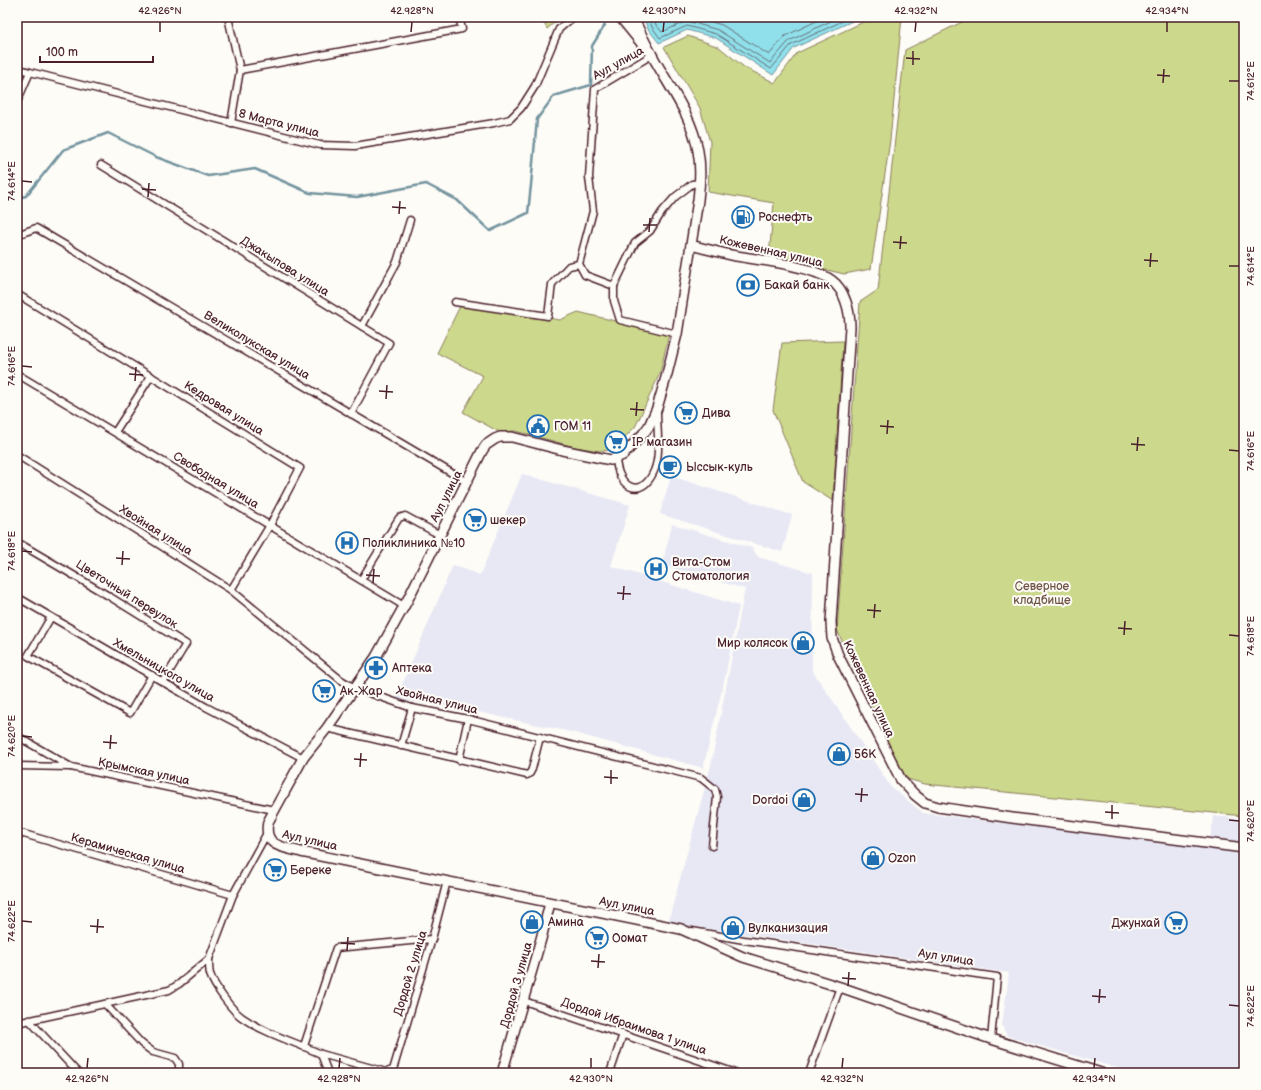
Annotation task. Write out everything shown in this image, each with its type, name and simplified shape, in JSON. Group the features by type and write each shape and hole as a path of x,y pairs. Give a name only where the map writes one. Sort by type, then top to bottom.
{"main road":[{"path":"620,17 652,55"},
{"path":"633,17 652,55"},
{"name":"Аул улица","path":"652,55 686,115 698,151 700,184 677,334 657,408 643,434 629,449 616,458 605,459 512,437 500,437 491,441 482,451 404,606 376,657 327,728 303,758 268,822 267,833 271,841 279,846 301,852 681,929"},
{"name":"Кожевенная улица","path":"691,246 819,273 836,284 844,298 849,313 850,327 834,571 832,638 838,655 894,768 908,789 919,799 938,807 1244,848"},
{"name":"Дордой 3 улица","path":"502,1073 524,1001 550,902"},
{"path":"681,929 743,957 840,987 991,1039 1101,1073"}],"street":[{"path":"228,17 240,70 231,123"},
{"path":"240,70 462,30 459,17"},
{"name":"8 Марта улица","path":"17,68 320,145 355,146 510,119 521,108 535,86 559,28 573,17"},
{"name":"Аул улица","path":"579,264 593,211 589,177 595,89 652,55"},
{"path":"17,102 30,72"},
{"name":"Джакыпова улица","path":"101,166 389,343 351,414"},
{"path":"677,334 620,320 614,301 614,286 635,243 650,231 674,197 692,184 700,184"},
{"path":"362,326 397,262 410,220"},
{"name":"Великолукская улица","path":"17,235 36,228 467,482"},
{"path":"455,302 548,316 552,284 569,266 579,264 585,275 614,286"},
{"name":"Кедровая улица","path":"17,294 300,468 270,525 231,590"},
{"name":"Свободная улица","path":"17,374 404,606"},
{"path":"115,432 151,376"},
{"path":"616,458 618,474 625,485 637,487 644,484 650,478 654,470 658,453 657,408"},
{"name":"Хвойная улица","path":"17,455 231,590 341,680 355,688 412,708 468,719 701,778 715,789 717,797 712,846"},
{"path":"360,580 399,518 405,516 440,535"},
{"name":"Цветочный переулок","path":"17,542 88,583 186,644 163,682"},
{"name":"Хмельницкого улица","path":"17,597 206,707 303,758"},
{"path":"51,617 28,656 130,713 152,675"},
{"path":"401,746 412,708"},
{"path":"459,760 468,719"},
{"path":"327,728 527,775 532,770 540,737"},
{"name":"Крымская улица","path":"17,736 71,767 274,810"},
{"path":"17,766 71,767"},
{"name":"Керамическая улица","path":"17,832 233,895"},
{"path":"267,833 233,895 209,959 210,973 220,992 241,1017 265,1030 321,1054 328,1073"},
{"name":"Дордой 2 улица","path":"321,1054 386,1072 393,1070 432,939 447,881"},
{"name":"Аул улица","path":"681,929 744,940 996,977 991,1039"},
{"path":"304,1046 336,948 432,939"},
{"path":"17,1023 94,1005 169,990 179,984 209,959"},
{"path":"809,1073 840,987"},
{"name":"Дордой Ибраимова 1 улица","path":"524,1001 736,1073"},
{"path":"105,1004 142,1044 153,1052 175,1058 179,1064 179,1073"},
{"path":"29,1020 78,1073"},
{"path":"610,1073 623,1034"},
{"path":"714,1073 716,1066"}],"shaded area":[{"path":"522,474 630,505 611,566 739,606 725,677 703,768 571,732 464,709 396,699 453,565 480,575"},
{"path":"671,476 792,515 782,552 660,514"},
{"name":"Dordoi","path":"672,524 752,548 758,557 813,573 812,670 891,787 923,813 1209,849 1213,816 1244,819 1244,1073 1134,1073 1007,1036 1002,1026 1009,973 668,923 711,765 745,589 662,565"}],"green space":[{"path":"541,17 561,17 547,29"},
{"path":"874,17 902,17 890,140 871,269 844,274 769,256 774,203 708,192 710,142 700,108 664,47 688,36 719,47 744,67 775,83 797,53"},
{"name":"Северное кладбище","path":"972,17 1244,17 1244,816 925,784 904,778 837,630 860,302 878,290 905,50"},
{"path":"461,304 560,320 578,312 669,334 660,373 635,427 612,450 600,451 575,447 516,431 499,432 463,412 483,376 437,353"},
{"path":"843,341 833,501 803,482 773,410 782,343"}],"water":[{"path":"643,17 861,17 794,48 773,75 716,38 687,30 659,43 648,29"}],"waterway":[{"path":"17,198 26,196 63,150 108,133 156,157 208,176 255,169 310,193 357,197 426,184 457,200 490,231 528,213 537,119 554,96 591,85 592,46 605,25"}],"place":[{"name":"Роснефть","path":"743,217"},
{"name":"Бакай банк","path":"748,285"},
{"name":"Дива","path":"686,413"},
{"name":"ГОМ 11","path":"538,426"},
{"name":"IP магазин","path":"616,442"},
{"name":"Ыссык-куль","path":"670,467"},
{"name":"шекер","path":"475,520"},
{"name":"Поликлиника №10","path":"347,543"},
{"name":"Вита-Стом Стоматология","path":"656,569"},
{"name":"Мир колясок","path":"803,643"},
{"name":"Аптека","path":"376,668"},
{"name":"Ак-Жар","path":"324,691"},
{"name":"56К","path":"839,754"},
{"name":"Dordoi","path":"804,800"},
{"name":"Ozon","path":"873,858"},
{"name":"Береке","path":"275,870"},
{"name":"Амина","path":"532,922"},
{"name":"Джунхай","path":"1176,923"},
{"name":"Вулканизация","path":"733,928"},
{"name":"Оомат","path":"597,938"}]}
